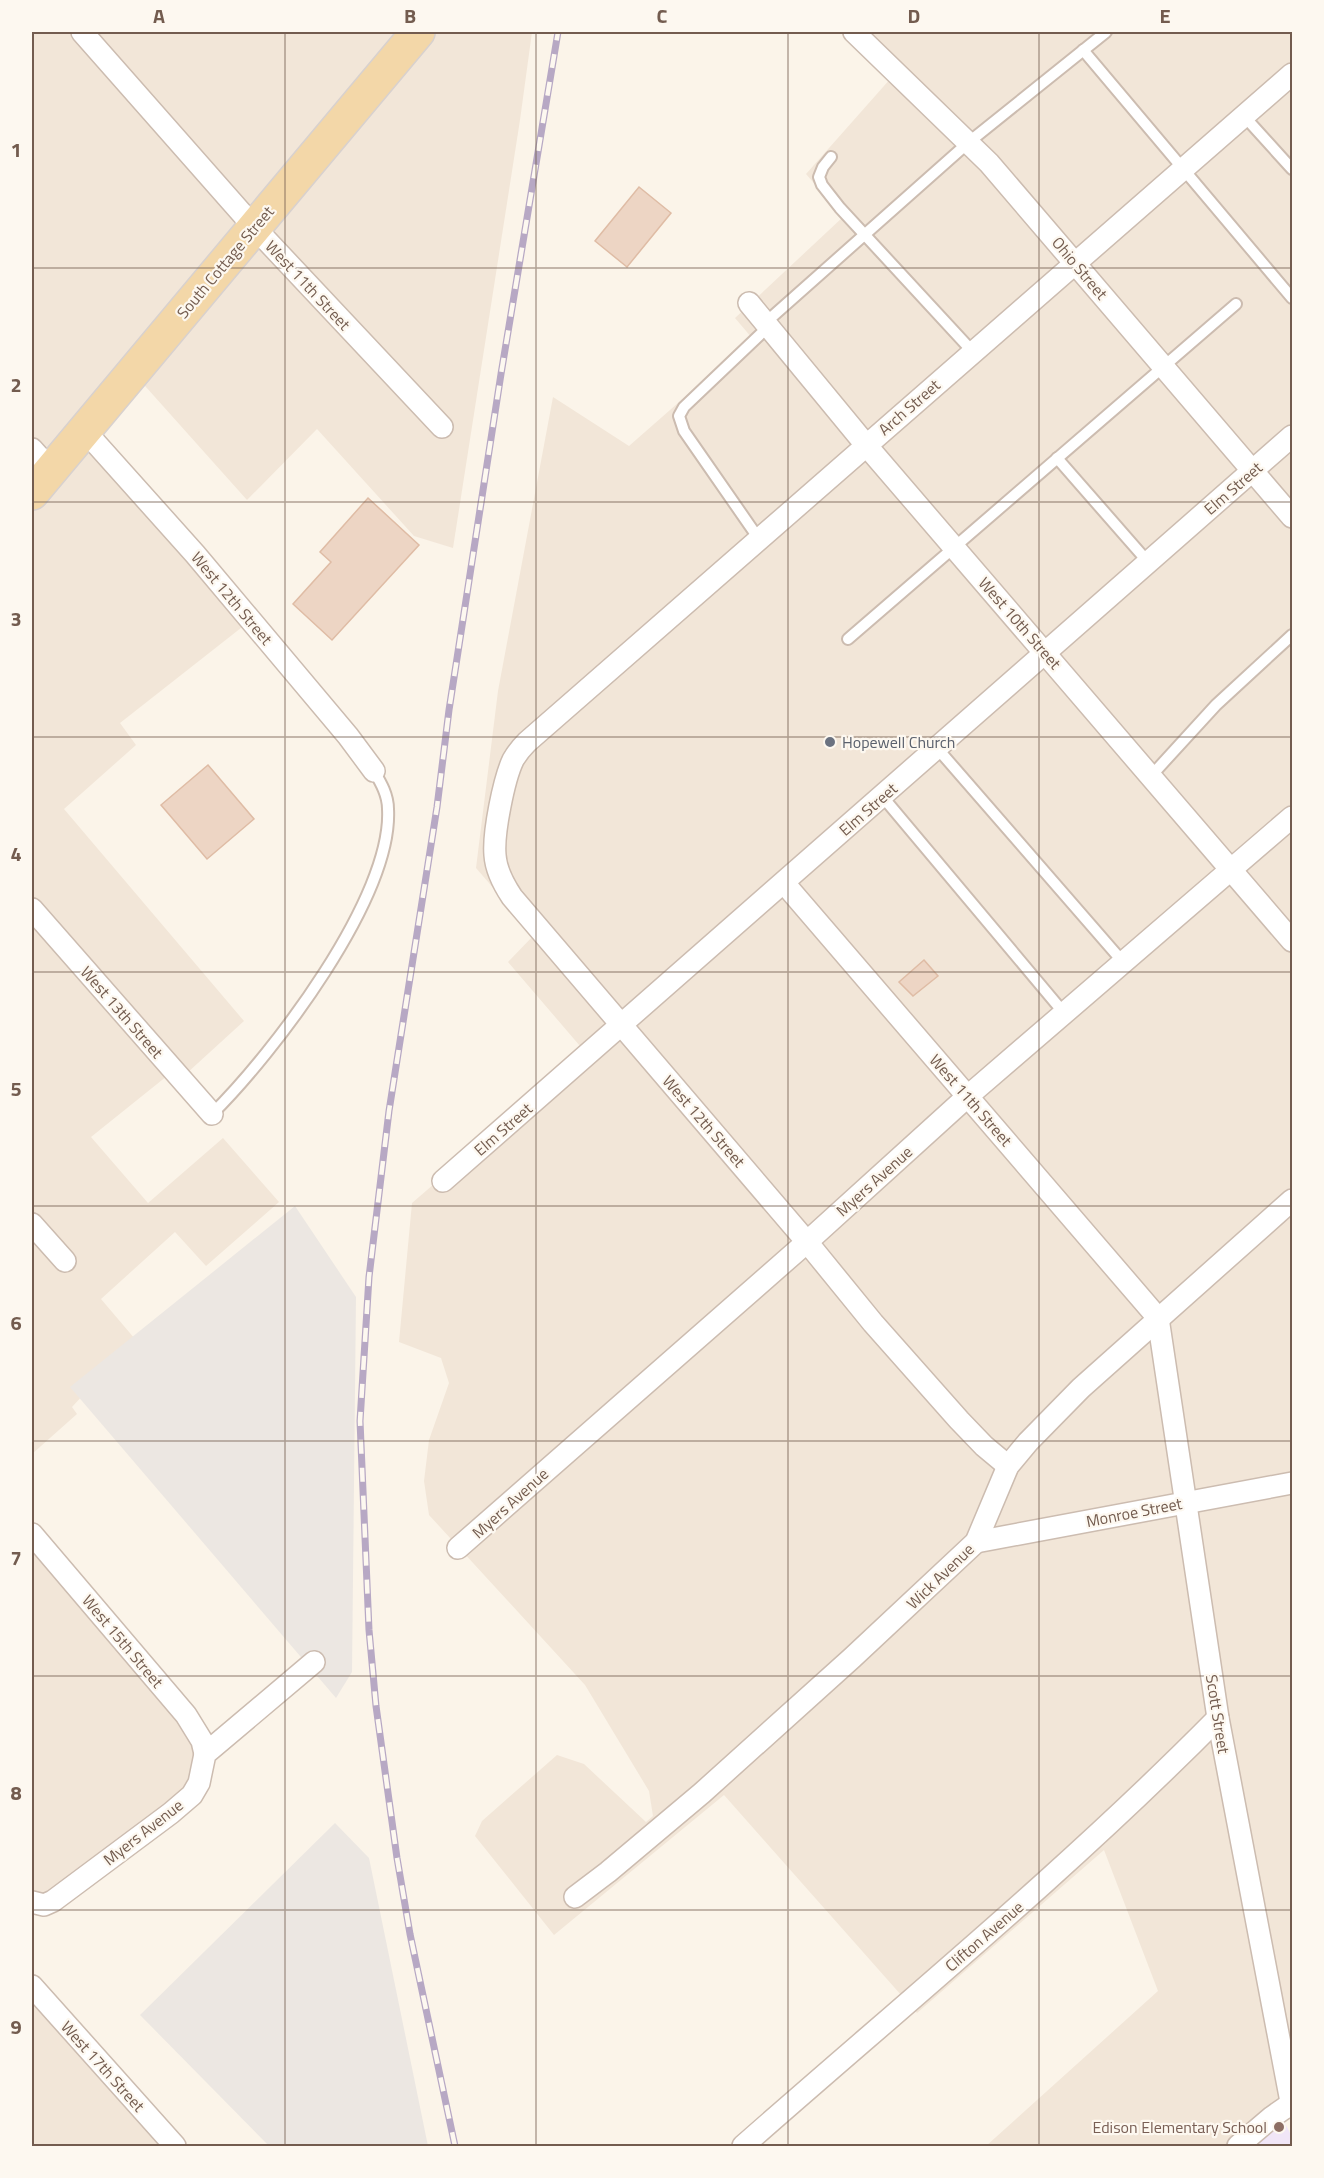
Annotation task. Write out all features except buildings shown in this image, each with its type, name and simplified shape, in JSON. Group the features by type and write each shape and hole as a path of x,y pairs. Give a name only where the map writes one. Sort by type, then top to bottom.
{"main road":[{"name":"South Cottage Street","path":"38,471 84,430 418,32"}],"street":[{"name":"West 11th Street","path":"82,32 254,227 442,427"},
{"name":"Ohio Street","path":"854,32 989,163 1293,517"},
{"name":"Arch Street","path":"527,742 1293,74"},
{"name":"West 10th Street","path":"749,303 866,445 1293,941"},
{"name":"West 12th Street","path":"84,430 195,554 294,671 374,771"},
{"name":"Elm Street","path":"444,1181 1293,436"},
{"name":"West 12th Street","path":"527,742 516,754 506,783 495,838 497,867 507,890 807,1242 873,1323 959,1420 984,1446 1008,1466"},
{"name":"Myers Avenue","path":"458,1548 807,1242 968,1096 1293,817"},
{"name":"West 11th Street","path":"784,883 1158,1318"},
{"name":"West 13th Street","path":"32,909 212,1114"},
{"name":"Wick Avenue","path":"575,1897 702,1793 976,1542 1008,1466 1046,1423 1158,1318 1293,1200"},
{"path":"32,1224 65,1261"},
{"name":"Scott Street","path":"1158,1318 1218,1718 1292,2105"},
{"name":"Monroe Street","path":"976,1542 1293,1483"},
{"name":"West 15th Street","path":"32,1534 186,1715 202,1741 205,1754"},
{"path":"205,1754 314,1662"},
{"name":"Clifton Avenue","path":"743,2146 1067,1862 1160,1776 1218,1718"},
{"name":"Myers Avenue","path":"32,1905 44,1905 54,1901 192,1795 199,1783 205,1754"},
{"name":"West 17th Street","path":"32,1986 176,2146"},
{"path":"1238,2146 1272,2117 1292,2105"}],"lane":[{"path":"759,539 684,431 679,416 684,407 767,325 969,142 1106,32"},
{"path":"1083,50 1293,298"},
{"path":"1244,116 1293,169"},
{"path":"831,157 819,177 822,185 973,352"},
{"path":"848,639 1236,304"},
{"path":"1057,458 1148,562"},
{"path":"1151,776 1216,705 1293,635"},
{"path":"937,748 1123,962"},
{"path":"212,1114 239,1086 300,1008 335,956 363,906 379,864 386,837 388,809 384,789 374,771"},
{"path":"882,796 1064,1013"}],"shaded area":[{"path":"32,32 532,32 453,548 414,536 317,429 247,500 129,368 78,430 246,624 120,723 136,745 64,809 244,1021 175,1084 167,1076 91,1137 148,1203 223,1138 279,1202 206,1266 175,1232 101,1299 135,1339 72,1407 77,1414 32,1454"},
{"path":"841,32 1292,32 1292,2110 1249,2146 986,2146 1158,1991 1104,1850 917,2013 724,1795 554,1935 475,1836 482,1821 557,1755 584,1764 646,1822 653,1816 649,1791 585,1685 429,1515 424,1481 429,1440 449,1383 441,1358 399,1342 412,1203 586,1053 508,962 534,935 476,868 498,691 553,397 629,446 752,338 735,318 843,217 806,174 891,78"},
{"path":"295,1206 356,1297 352,1672 336,1698 70,1387"},
{"path":"32,1547 198,1743 187,1789 32,1912"},
{"path":"335,1823 369,1858 428,2146 269,2146 140,2015"},
{"path":"32,1997 165,2146 32,2146"},
{"name":"Edison Elementary School","path":"1282,2117 1292,2137 1292,2146 1249,2146"}],"railway":[{"path":"455,2146 410,1934 376,1706 369,1630 360,1421 369,1277 389,1111 501,374 558,32"}],"place":[{"name":"Hopewell Church","path":"830,742"},
{"name":"Edison Elementary School","path":"1279,2127"}]}
